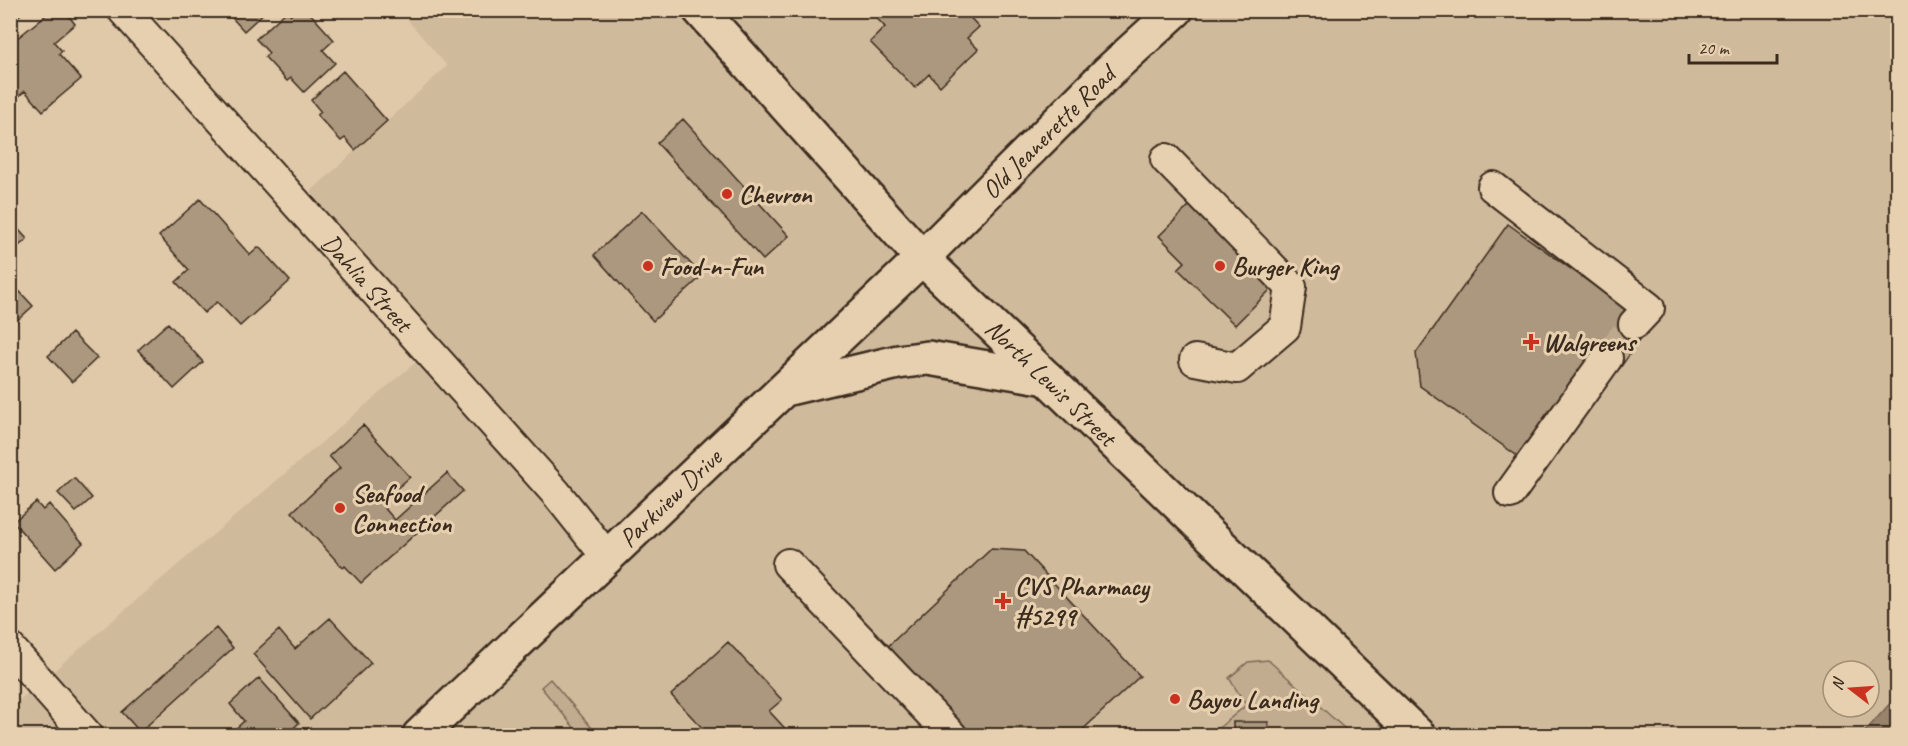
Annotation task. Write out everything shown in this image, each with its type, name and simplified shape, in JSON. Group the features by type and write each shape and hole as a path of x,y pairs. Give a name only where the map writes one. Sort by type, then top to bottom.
{"main road":[{"name":"North Lewis Street","path":"700,10 922,258 1419,735"},
{"name":"Old Jeanerette Road","path":"922,258 1108,72 1176,10"},
{"name":"Parkview Drive","path":"419,735 922,258"},
{"path":"783,389 898,362 928,358 1047,378"}],"street":[{"name":"Dahlia Street","path":"123,10 556,493 607,557"},
{"path":"1166,159 1291,287 1285,327 1238,368 1195,360"},
{"path":"1493,187 1649,308 1634,324"},
{"path":"1510,493 1607,358"},
{"path":"788,564 952,735"},
{"path":"10,648 88,735"}],"shaded area":[{"path":"400,11 1897,11 1897,735 11,736 10,708 437,344 306,196 447,66"},
{"path":"1268,660 1352,735 1218,736 1214,732 1246,705 1229,678 1248,662"},
{"path":"550,679 598,735 580,735 541,687"},
{"path":"1897,695 1897,735 1862,735 1876,719 1881,719 1881,714"}],"building":[{"path":"10,10 23,12 10,24"},
{"path":"52,10 64,10 75,24 54,42 62,51 59,54 81,79 43,111 25,91 10,104 10,44"},
{"path":"225,10 267,10 244,31"},
{"path":"297,10 307,10 334,40 323,50 335,63 304,92 291,78 287,81 265,57 269,53 256,39 287,11 291,15"},
{"path":"869,10 963,10 979,27 967,38 978,49 940,86 929,74 915,88 870,42 885,27"},
{"path":"343,71 387,121 355,150 345,138 341,141 317,115 321,112 311,100"},
{"name":"Chevron","path":"683,119 789,236 763,260 657,143"},
{"path":"200,199 250,255 259,247 290,281 240,326 217,302 204,313 176,282 189,270 159,236"},
{"name":"Burger King","path":"1193,202 1276,284 1235,325 1178,269 1185,262 1159,236"},
{"name":"Food-n-Fun","path":"642,211 702,276 653,321 594,255"},
{"path":"11,221 27,239 14,250 10,246"},
{"name":"Walgreens","path":"1508,224 1631,312 1645,332 1620,368 1599,353 1523,460 1420,386 1416,353"},
{"path":"10,281 33,306 10,327"},
{"path":"168,323 203,362 174,389 138,350"},
{"path":"72,333 97,358 72,382 48,356"},
{"name":"Seafood Connection","path":"363,425 410,477 380,503 395,520 447,473 463,491 361,583 345,566 343,568 292,512 340,468 329,456"},
{"path":"74,478 92,498 76,512 58,493"},
{"path":"36,502 43,510 49,504 83,543 55,569 13,522"},
{"name":"CVS Pharmacy #5299","path":"991,549 1024,551 1140,676 1076,736 964,736 884,650"},
{"path":"330,618 371,663 310,719 253,654 279,630 295,649"},
{"path":"216,628 233,648 140,732 122,712"},
{"path":"728,642 782,700 769,711 792,736 710,736 671,695"},
{"path":"259,678 299,723 285,736 228,736 244,721 230,704"},
{"path":"1233,722 1268,722 1268,736 1233,736"}],"tunnel":[{"path":"1607,358 1634,324"}],"place":[{"name":"Chevron","path":"727,194"},
{"name":"Food-n-Fun","path":"648,266"},
{"name":"Burger King","path":"1220,266"},
{"name":"Walgreens","path":"1531,342"},
{"name":"Seafood Connection","path":"340,508"},
{"name":"CVS Pharmacy #5299","path":"1003,601"},
{"name":"Bayou Landing","path":"1175,699"}]}
